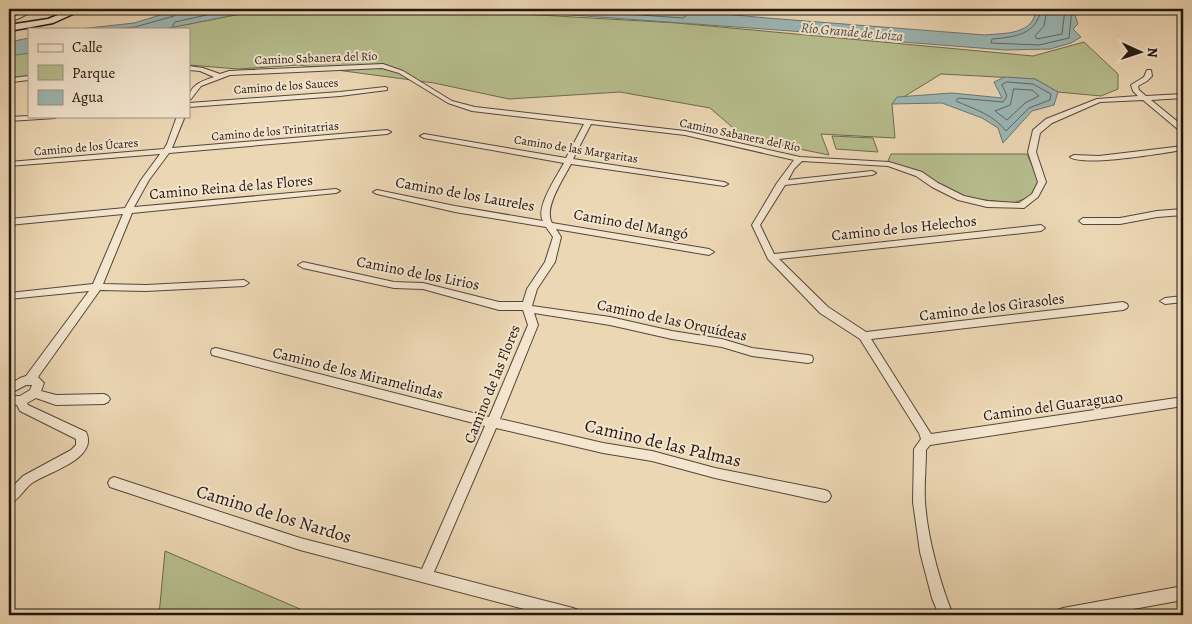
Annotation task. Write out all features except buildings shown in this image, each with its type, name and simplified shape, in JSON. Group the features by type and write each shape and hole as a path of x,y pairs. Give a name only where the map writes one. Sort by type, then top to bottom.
{"main road":[{"path":"9,28 50,21 80,9"}],"street":[{"path":"9,21 35,9"},
{"path":"764,9 794,9"},
{"path":"1174,9 1183,13"},
{"name":"Camino Sabanera del Río","path":"218,76 229,73 383,66 401,72 450,102 475,109 685,134 800,159 889,164 919,174 935,185 961,198 987,204 1022,206 1035,196 1042,182 1032,152 1036,132 1049,121 1098,100 1142,96 1183,96"},
{"path":"190,68 201,69 218,76"},
{"path":"1149,70 1149,76 1144,81 1134,85 1136,91 1183,129"},
{"path":"190,97 199,85 218,76"},
{"path":"12,80 28,78"},
{"name":"Camino de los Sauces","path":"190,105 385,89"},
{"path":"9,119 28,118"},
{"path":"30,380 97,287 129,211 145,180 171,144 180,118"},
{"name":"Camino de las Flores","path":"425,577 494,423 533,325 528,307 532,289 550,262 557,237 545,218 547,203 589,122"},
{"name":"Camino de los Trinitatrias","path":"165,151 386,132"},
{"name":"Camino de las Margaritas","path":"424,136 568,161 724,184"},
{"path":"1074,158 1099,158 1183,148"},
{"name":"Camino de los Úcares","path":"9,164 165,151"},
{"path":"800,159 781,184 756,224 771,257 824,310 864,336 925,432 927,440 920,449 919,502 927,552 939,598 946,615"},
{"path":"781,184 872,174"},
{"name":"Camino Reina de las Flores","path":"9,222 336,191"},
{"name":"Camino de los Laureles","path":"377,192 454,209 548,223"},
{"path":"1083,220 1120,221 1157,214 1183,212"},
{"name":"Camino del Mangó","path":"548,223 709,252"},
{"name":"Camino de los Helechos","path":"771,257 1040,228"},
{"name":"Camino de los Lirios","path":"303,265 394,285 423,286 499,306 528,307"},
{"path":"9,296 97,287 146,288 244,283"},
{"path":"1165,301 1183,299"},
{"name":"Camino de los Girasoles","path":"864,336 1123,306"},
{"name":"Camino de las Orquídeas","path":"528,307 610,321 752,352 808,359"},
{"name":"Camino de los Miramelindas","path":"216,352 494,423"},
{"path":"9,390 18,383 30,380 38,382 35,392"},
{"path":"9,498 28,480 74,454 82,447 82,436 24,408 15,400 35,392 56,400 104,399"},
{"name":"Camino del Guaraguao","path":"927,440 1183,402"},
{"name":"Camino de las Palmas","path":"494,423 603,448 652,456 715,473 824,496"},
{"name":"Camino de los Nardos","path":"114,483 300,544 573,615"},
{"path":"1063,615 1183,593"}],"green space":[{"path":"266,9 436,9 677,23 1033,56 1084,42 1118,74 1118,89 1101,96 1058,92 1035,79 941,74 892,104 895,138 821,134 829,155 745,138 710,108 620,92 509,99 434,83 299,65 238,69 190,65 190,28 169,28"},
{"path":"28,52 28,79 9,81 9,55"},
{"path":"832,136 873,138 878,152 836,149"},
{"path":"891,154 1027,154 1040,184 1035,195 1013,203 958,197 888,161"},
{"path":"165,551 314,615 159,615"}],"water":[{"path":"180,9 265,9 169,28 88,28 134,23"},
{"name":"Río Grande de Loíza","path":"488,9 671,9 985,35 1009,33 1024,28 1034,18 1036,9 1077,9 1075,15 1078,24 1073,29 1081,37 1071,43 1050,49 1005,50 852,38 805,32"},
{"path":"28,38 28,53 9,56 9,42"},
{"path":"1005,77 1035,79 1058,92 1054,105 1032,111 1003,143 998,128 982,118 942,103 892,104 897,97 952,93 1002,98 994,82"}]}
